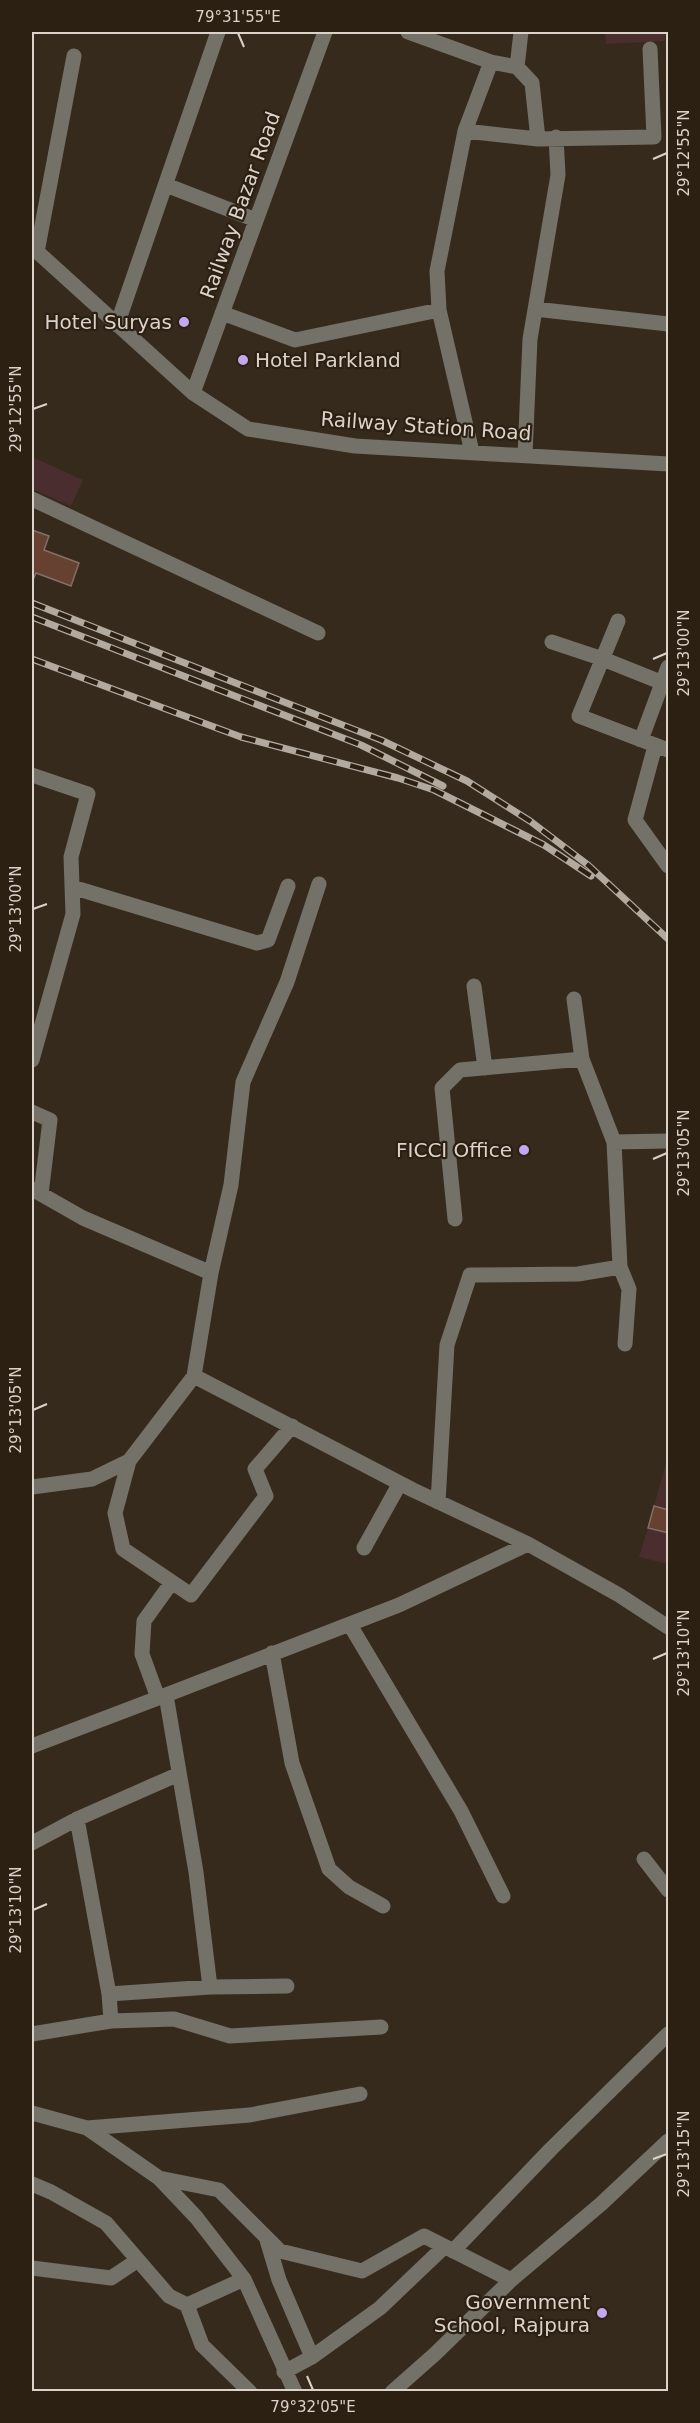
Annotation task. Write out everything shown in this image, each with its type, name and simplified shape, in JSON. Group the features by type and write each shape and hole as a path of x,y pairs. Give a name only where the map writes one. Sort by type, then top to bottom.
{"street":[{"path":"117,325 218,32"},
{"name":"Railway Bazar Road","path":"193,393 325,32"},
{"path":"408,32 491,62 517,67 532,83 538,139"},
{"path":"517,67 521,32"},
{"path":"465,131 538,139 654,137 650,49"},
{"path":"34,250 74,56"},
{"path":"472,452 440,310 437,271 465,131 491,62"},
{"path":"525,455 530,339 558,175 556,137"},
{"path":"166,185 256,220"},
{"name":"Railway Station Road","path":"34,250 193,393 248,429 355,446 669,464"},
{"path":"535,309 669,324"},
{"path":"222,313 295,340 440,310"},
{"path":"32,499 318,633"},
{"path":"618,621 579,716 662,748 634,820 669,866"},
{"path":"552,642 603,659 665,684"},
{"path":"640,740 665,684 669,667"},
{"path":"32,775 88,794 71,857 73,915 32,1060"},
{"path":"292,1426 255,1469 266,1496 191,1595 123,1549 115,1512 129,1461 194,1376 211,1273 231,1185 243,1082 287,982 319,884"},
{"path":"72,887 257,943 268,940 288,886"},
{"path":"474,986 485,1068"},
{"path":"574,999 582,1059 614,1142 620,1268 629,1289 625,1344"},
{"path":"455,1219 442,1088 460,1070 582,1059"},
{"path":"32,1112 51,1120 36,1192 83,1218 211,1273"},
{"path":"614,1142 669,1141"},
{"path":"438,1502 447,1345 470,1275 578,1275 620,1268"},
{"path":"194,1376 400,1483 528,1544 619,1595 669,1628"},
{"path":"32,1487 92,1479 129,1461"},
{"path":"364,1548 400,1483"},
{"path":"32,1746 350,1625 399,1605 528,1544"},
{"path":"172,1582 144,1621 142,1654 162,1696 179,1774 196,1872 210,1988"},
{"path":"350,1625 461,1811 503,1896"},
{"path":"272,1653 292,1763 329,1869 349,1887 383,1906"},
{"path":"32,1843 77,1819 179,1774"},
{"path":"77,1819 109,1994 111,2021"},
{"path":"644,1859 669,1890"},
{"path":"109,1994 287,1986"},
{"path":"32,2034 111,2021 174,2019 230,2036 381,2027"},
{"path":"284,2372 312,2357 380,2308 448,2249 669,2034"},
{"path":"87,2128 250,2115 360,2094"},
{"path":"32,2113 87,2128 159,2178 196,2217 244,2280 284,2372 295,2391"},
{"path":"392,2391 435,2354 511,2280 601,2204 669,2141"},
{"path":"159,2178 219,2190 279,2251 362,2271 424,2236 511,2280"},
{"path":"32,2184 106,2223 169,2296 187,2305 202,2345 250,2391"},
{"path":"266,2238 279,2280 312,2357"},
{"path":"32,2268 111,2278 138,2260"},
{"path":"187,2305 244,2280"}],"shaded area":[{"path":"605,32 665,32 665,41 606,44"},
{"path":"32,457 83,480 71,506 32,489"},
{"path":"668,1457 668,1510 654,1506"},
{"path":"648,1528 668,1533 668,1564 639,1557"}],"building":[{"path":"32,530 49,536 44,550 79,563 71,586 36,573 32,579"},
{"path":"654,1506 669,1510 669,1533 648,1528"}],"railway":[{"path":"32,603 381,740 467,781 530,821 588,865 668,939"},
{"path":"32,617 361,745 443,786"},
{"path":"32,659 241,737 398,778 434,790 544,845 591,876"}],"place":[{"name":"Hotel Suryas","path":"184,322"},
{"name":"Hotel Parkland","path":"243,360"},
{"name":"FICCI Office","path":"524,1150"},
{"name":"Government School, Rajpura","path":"602,2313"}]}
